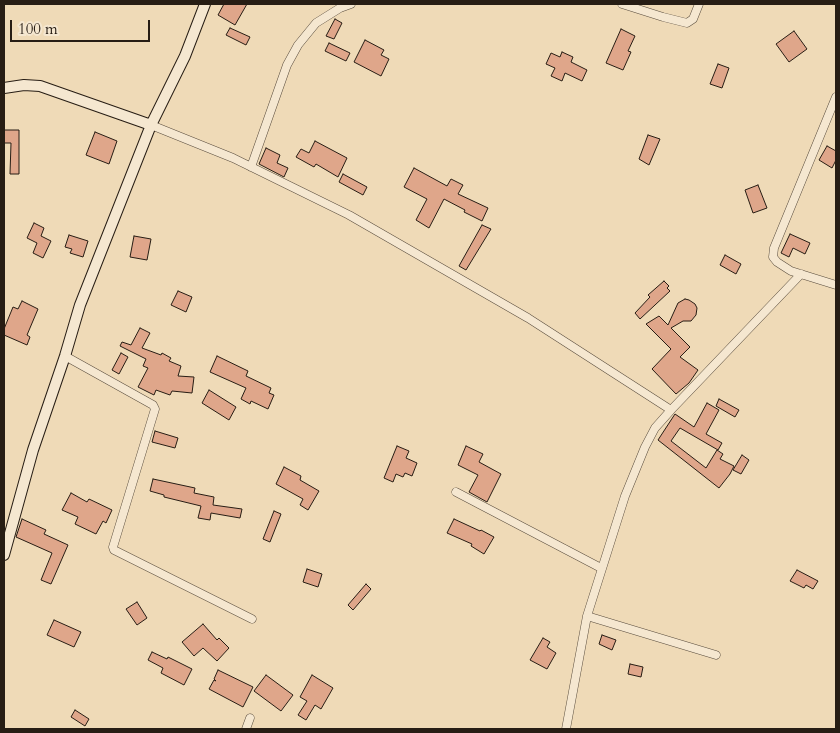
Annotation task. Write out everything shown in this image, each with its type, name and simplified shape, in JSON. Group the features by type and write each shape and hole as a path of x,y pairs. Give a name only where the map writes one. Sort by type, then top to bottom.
{"street":[{"path":"4,555 33,450 80,305 151,125 185,56 205,4"},
{"path":"251,167 287,64 298,45 316,23 340,8 351,4"},
{"path":"622,4 687,23 693,19 699,4"},
{"path":"4,88 24,85 40,86 151,125 233,158 349,215 442,267 528,318 671,410"},
{"path":"836,97 772,257 777,262 801,274 836,285"},
{"path":"566,729 587,616 601,568 625,496 655,428 801,274"},
{"path":"65,356 153,405 155,409 113,547 114,550 252,618"},
{"path":"456,492 601,568"},
{"path":"587,616 716,655"},
{"path":"246,729 250,718"}],"building":[{"path":"224,4 247,4 235,25 218,15"},
{"path":"335,19 342,23 334,39 326,36"},
{"path":"230,28 250,37 246,45 226,35"},
{"path":"621,29 635,36 628,51 631,52 623,70 606,63"},
{"path":"794,31 807,49 789,62 776,44"},
{"path":"365,40 384,50 381,55 389,59 381,76 354,62"},
{"path":"329,43 350,53 346,61 325,51"},
{"path":"562,52 573,57 571,62 587,70 582,81 565,73 562,81 551,76 555,68 546,64 551,53 560,57"},
{"path":"718,64 729,68 722,88 710,84"},
{"path":"4,130 19,130 19,174 10,174 11,143 4,143"},
{"path":"95,132 117,141 109,164 86,155"},
{"path":"648,135 660,139 649,165 639,159"},
{"path":"315,141 347,158 338,177 316,164 314,167 296,157 301,149 309,153"},
{"path":"827,146 836,151 836,160 832,168 819,160"},
{"path":"266,148 280,155 277,163 288,168 284,177 259,164"},
{"path":"414,168 447,186 451,179 463,185 458,194 488,208 482,221 444,199 429,228 416,220 427,199 404,187"},
{"path":"343,174 367,187 363,195 339,182"},
{"path":"758,185 767,208 753,213 745,190"},
{"path":"34,223 44,228 41,236 51,241 43,258 33,253 37,243 27,238"},
{"path":"482,225 491,229 466,270 459,266"},
{"path":"790,234 810,243 805,254 793,248 789,257 781,253"},
{"path":"69,235 88,241 83,257 70,253 72,249 65,247"},
{"path":"134,236 151,239 147,260 130,257"},
{"path":"725,255 741,264 736,274 720,265"},
{"path":"664,281 669,286 667,288 670,291 640,319 635,313 650,297 648,295"},
{"path":"178,291 192,297 186,312 171,305"},
{"path":"685,299 695,304 697,308 696,315 691,321 683,321 671,328 690,347 680,357 698,370 689,383 676,394 652,369 671,349 646,324 659,316 668,325 678,303"},
{"path":"22,301 38,309 27,335 30,337 27,345 4,335 4,329 13,307 18,309"},
{"path":"140,328 150,333 142,348 161,355 162,353 171,358 169,361 181,366 178,376 194,377 192,393 172,391 170,395 156,390 154,395 138,387 148,368 143,366 146,359 120,346 122,342 131,345"},
{"path":"121,353 128,357 119,374 112,370"},
{"path":"217,356 248,371 246,376 271,388 269,393 274,395 268,409 251,401 250,404 241,399 246,388 210,372"},
{"path":"209,390 236,407 229,420 202,403"},
{"path":"719,399 739,410 735,417 716,406"},
{"path":"707,403 719,410 706,434 722,443 718,450 680,428 671,441 706,468 717,450 723,454 720,459 734,466 719,488 658,440 675,414 694,427"},
{"path":"155,431 178,438 175,448 152,442"},
{"path":"397,446 409,451 406,458 417,463 412,476 405,473 403,477 396,474 393,482 384,478"},
{"path":"466,446 483,454 479,462 501,474 487,502 469,492 478,475 458,465"},
{"path":"742,455 749,460 741,474 733,470"},
{"path":"284,467 301,476 300,480 319,491 308,510 300,505 303,499 276,484"},
{"path":"153,479 195,488 194,493 214,497 213,505 242,509 240,518 211,513 210,520 198,518 201,506 164,497 164,495 150,491"},
{"path":"71,493 87,502 89,499 112,510 106,523 103,521 96,534 75,524 78,517 62,510"},
{"path":"274,511 281,514 270,542 263,539"},
{"path":"22,519 46,530 44,534 68,545 51,584 41,580 52,553 16,537"},
{"path":"454,519 494,537 484,554 471,546 472,544 447,533"},
{"path":"307,569 322,574 318,587 303,582"},
{"path":"797,570 818,581 813,589 806,585 804,588 790,581"},
{"path":"366,584 371,589 353,610 348,605"},
{"path":"137,602 147,618 137,625 126,609"},
{"path":"54,620 81,632 74,647 47,635"},
{"path":"203,624 217,640 219,638 229,648 217,661 203,648 194,656 182,642"},
{"path":"602,635 616,640 612,650 599,644"},
{"path":"543,638 550,642 547,647 556,653 547,669 530,660"},
{"path":"152,652 167,659 168,657 192,669 184,685 161,673 163,668 148,660"},
{"path":"630,664 643,667 641,677 628,674"},
{"path":"218,670 253,687 243,707 209,689 214,680 216,681 214,679"},
{"path":"266,675 293,695 281,711 254,691"},
{"path":"312,675 333,688 321,709 315,705 306,720 298,715 307,701 300,697"},
{"path":"75,710 89,719 85,726 71,717"}]}
